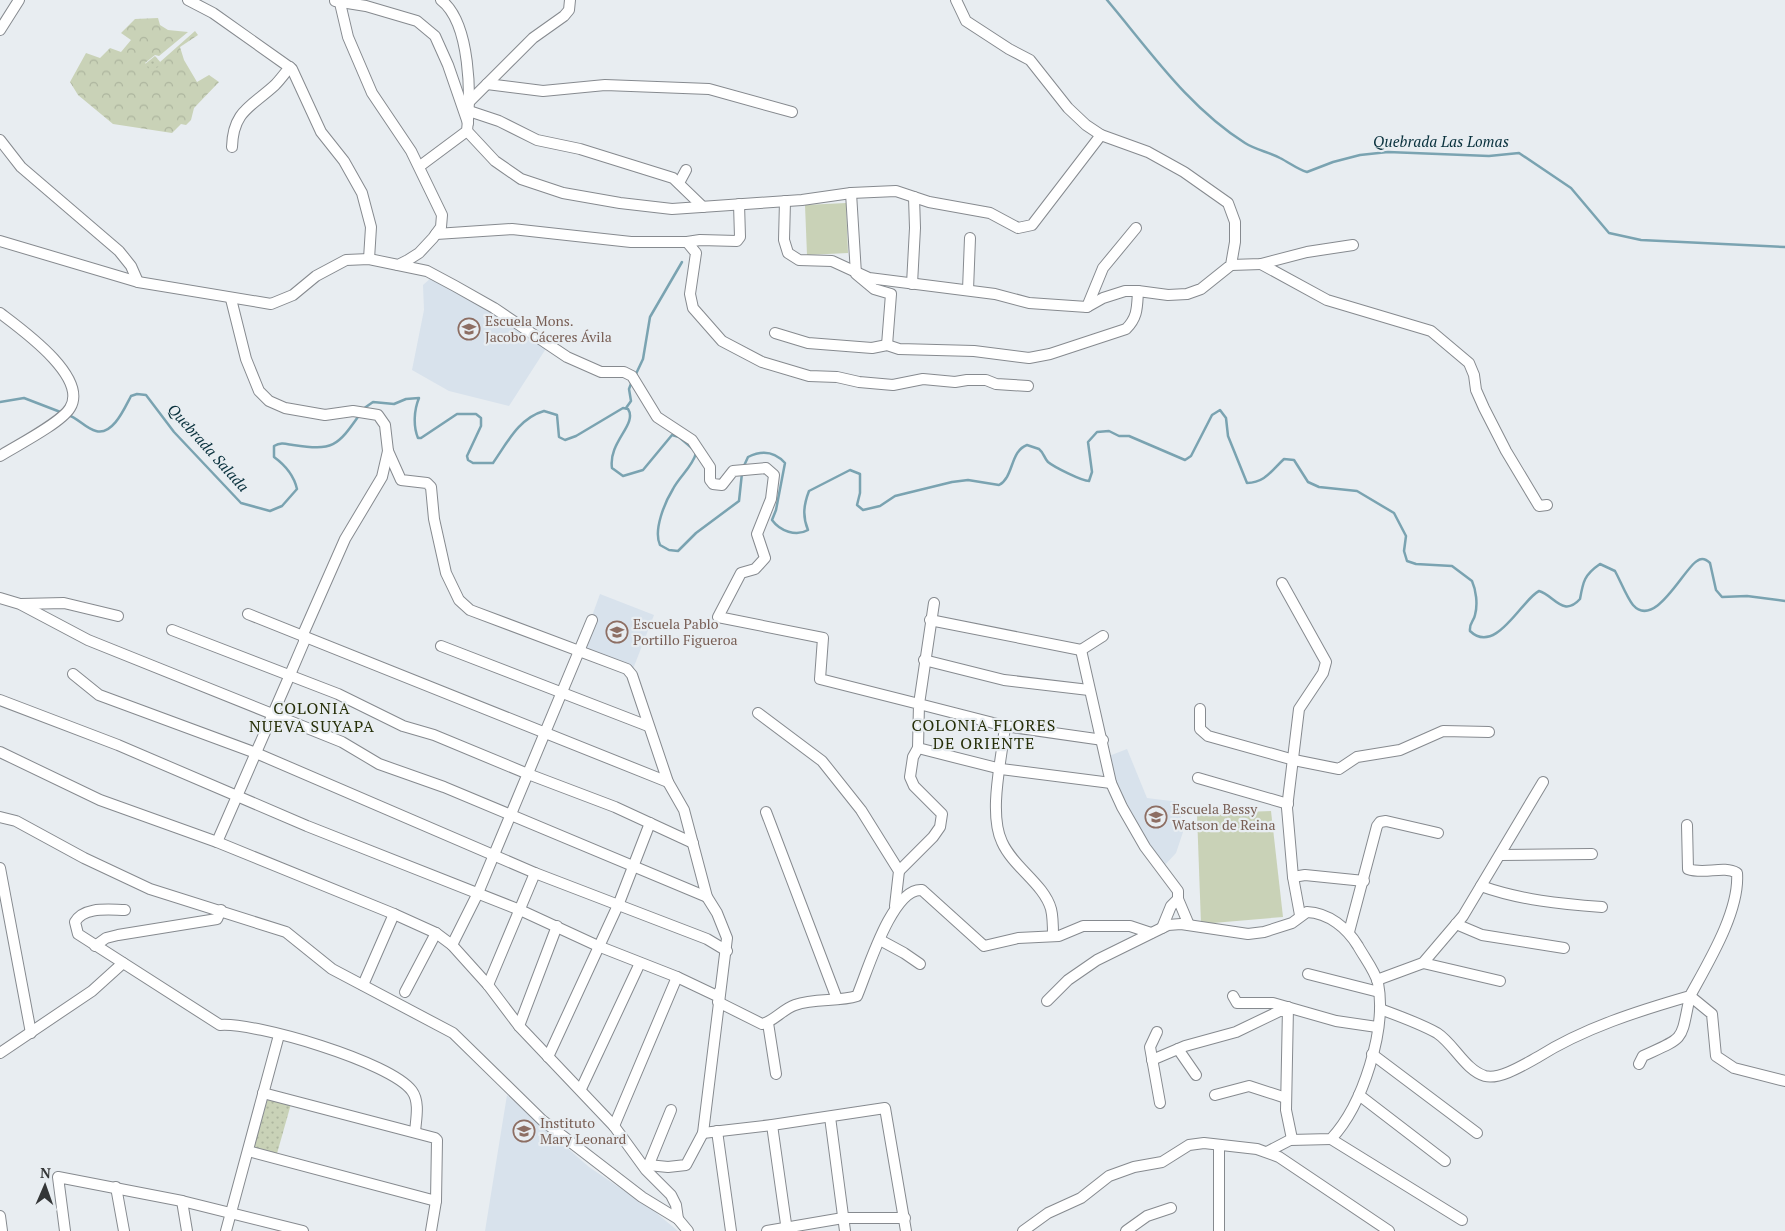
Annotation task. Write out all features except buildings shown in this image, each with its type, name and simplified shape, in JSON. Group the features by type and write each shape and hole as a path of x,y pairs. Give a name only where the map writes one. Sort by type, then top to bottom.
{"street":[{"path":"0,30 19,0"},
{"path":"188,0 213,13 290,67 321,132 344,161 362,194 371,227 369,259"},
{"path":"420,166 467,127 469,107 468,57 451,7 441,0"},
{"path":"469,107 487,84 533,38 564,16 569,10 570,0"},
{"path":"856,274 912,284 930,284 995,294 1029,303 1086,307 1103,298 1125,291 1168,295 1187,294 1201,289 1231,264 1236,242 1235,222 1228,203 1213,194 1201,182 1148,152 1101,135 1086,125 1068,108 1030,60 1008,49 966,21 956,0"},
{"path":"398,264 419,254 436,234 442,223 442,215 420,166 372,93 348,37 337,2 366,6 417,21 435,36 448,64 467,127 495,161 521,179 563,193 620,203 681,209 785,201 852,193 896,191 929,202 990,213 1018,228 1026,228 1032,226 1101,135"},
{"path":"232,147 233,132 242,112 276,84 290,67"},
{"path":"487,84 543,92 605,85 709,88 792,112"},
{"path":"469,107 537,140 580,149 672,178 703,207"},
{"path":"0,140 21,167 119,251 131,266 138,282"},
{"path":"681,209 682,186 686,170"},
{"path":"852,193 856,274"},
{"path":"912,284 915,228 914,197"},
{"path":"785,201 784,240 788,253 799,260 832,261 856,274 874,289 891,294 887,345"},
{"path":"436,234 512,229 631,242 737,241 740,237 739,204"},
{"path":"1086,307 1103,268 1136,228"},
{"path":"968,290 970,238"},
{"path":"0,241 138,282 270,304 294,295 316,276 338,263 351,259 369,259 427,271 494,308 567,357 601,372 624,372 634,379 657,417 692,440 710,466 710,480 713,484 722,485 733,471 752,468 766,468 774,476 771,499 757,534 765,558 755,569 741,573 718,618 823,638 820,679 1006,726 1103,740"},
{"path":"687,242 696,254 690,294 693,308 722,341 762,362 809,376 837,377 893,386 923,379 955,382 986,380 996,384 1028,386"},
{"path":"1231,264 1261,264 1307,252 1353,245"},
{"path":"1261,264 1327,300 1431,331 1469,363 1474,375 1476,390 1506,451 1539,506 1547,505"},
{"path":"775,333 808,344 872,348 887,345 899,348 974,351 1029,358 1050,354 1126,329 1134,320 1137,312 1138,291"},
{"path":"231,299 246,359 262,395 276,405 318,414 329,415 358,411 373,414 384,421 388,451 400,480 409,483 424,482 431,487 434,519 446,573 459,600 470,610 627,669 638,687 648,726 668,782 684,810 707,897 717,913 727,938 703,1133 686,1166 647,1168"},
{"path":"0,313 30,336 63,369 73,388 74,398 69,409 54,422 0,456"},
{"path":"217,842 290,677 304,637 345,539 380,480 388,451"},
{"path":"1282,583 1326,662 1323,674 1300,709 1288,804 1293,877 1300,915"},
{"path":"0,598 20,604 88,640 273,716 342,742 379,764 444,787 707,897"},
{"path":"20,604 64,603 118,616"},
{"path":"898,871 940,827 942,814 914,786 910,777 913,758 918,748 919,704 924,660 934,603"},
{"path":"248,614 668,782"},
{"path":"452,946 478,892 592,620"},
{"path":"930,620 1081,650 1103,636"},
{"path":"172,630 338,694 404,726 434,735 528,774 615,806 693,843"},
{"path":"441,646 561,694 648,726"},
{"path":"1081,650 1112,783 1122,806 1145,847 1178,890 1178,899 1189,925"},
{"path":"924,660 1004,680 1089,690"},
{"path":"73,674 99,695 256,753 535,873 619,904 706,939 727,950"},
{"path":"0,700 118,745 236,796 478,892 598,946 677,977 719,997 757,1024 768,1023 780,1012 796,1004 857,996 895,906 898,871 861,810 822,761 758,713"},
{"path":"1200,709 1200,729 1203,734 1294,760 1339,769 1356,757 1400,750 1443,731 1489,732"},
{"path":"1006,726 995,814 1001,840 1010,857 1038,886 1051,908 1053,936"},
{"path":"918,748 1001,769 1112,783"},
{"path":"0,752 100,800 217,842 436,933 452,946 488,985 519,1026 581,1089 614,1126 674,1199 678,1219"},
{"path":"1198,778 1288,804"},
{"path":"1377,980 1423,963 1456,924 1543,782"},
{"path":"766,812 837,999"},
{"path":"0,817 16,820 84,858 150,889 286,932 327,966 453,1034 542,1120 642,1197 678,1219 688,1231"},
{"path":"1349,932 1377,826 1380,822 1386,821 1438,833"},
{"path":"548,1057 619,904 632,865 650,823"},
{"path":"1639,1064 1643,1056 1678,1040 1683,1031 1690,996 1720,942 1738,884 1737,873 1730,869 1699,873 1688,869 1687,825"},
{"path":"1500,855 1592,854"},
{"path":"0,868 31,1033"},
{"path":"488,985 535,873"},
{"path":"1293,877 1305,874 1364,881"},
{"path":"1481,886 1502,894 1558,903 1602,906"},
{"path":"895,906 908,893 922,890 984,946 1018,938 1060,936 1083,926 1130,926 1150,934"},
{"path":"1162,928 1171,906 1178,899"},
{"path":"125,910 95,910 77,918 75,924 78,934 220,1025 234,1025 279,1035 354,1057 382,1069 408,1086 416,1100 415,1132"},
{"path":"95,946 106,938 118,935 214,920 219,918 221,910"},
{"path":"1047,1001 1068,980 1097,960 1171,924 1189,925 1238,934 1257,933 1292,922 1307,912 1317,913 1344,927 1349,932 1377,980 1379,992 1380,1009 1372,1054 1359,1095 1345,1121 1331,1139"},
{"path":"363,985 394,914"},
{"path":"1456,924 1482,935 1564,948"},
{"path":"519,1026 557,926"},
{"path":"404,992 436,933"},
{"path":"880,940 920,964"},
{"path":"0,1053 92,991 123,963"},
{"path":"581,1089 640,963"},
{"path":"1423,963 1500,981"},
{"path":"1308,974 1379,992"},
{"path":"614,1126 677,977"},
{"path":"1233,996 1238,1003 1261,1002 1288,1007 1336,1021 1377,1027"},
{"path":"1380,1009 1438,1034 1475,1071 1484,1076 1494,1077 1529,1062 1562,1042 1625,1017 1690,996"},
{"path":"1690,996 1712,1014 1716,1056 1734,1068 1785,1081"},
{"path":"1152,1060 1178,1049 1236,1032 1288,1007"},
{"path":"1288,1007 1286,1098 1292,1139"},
{"path":"768,1023 776,1074"},
{"path":"1156,1032 1150,1047 1160,1103"},
{"path":"226,1231 279,1035"},
{"path":"1178,1049 1196,1075"},
{"path":"1372,1054 1477,1133"},
{"path":"1215,1094 1249,1086 1286,1098"},
{"path":"263,1093 435,1138 437,1140 436,1201 431,1231"},
{"path":"1359,1095 1445,1161"},
{"path":"703,1133 885,1108 906,1231"},
{"path":"647,1168 672,1110"},
{"path":"830,1117 845,1231"},
{"path":"772,1125 787,1229"},
{"path":"717,1131 731,1231"},
{"path":"1267,1152 1292,1139 1331,1139 1462,1220"},
{"path":"1023,1231 1048,1213 1081,1198 1109,1176 1134,1167 1162,1162 1189,1145 1204,1143 1267,1152 1279,1157 1389,1231"},
{"path":"1219,1145 1219,1231"},
{"path":"248,1151 436,1201"},
{"path":"65,1231 58,1177 182,1200 303,1231"},
{"path":"116,1187 124,1231"},
{"path":"182,1200 187,1231"},
{"path":"1126,1231 1147,1216 1171,1208"},
{"path":"0,1216 2,1231"},
{"path":"767,1231 843,1218 905,1218"}],"shaded area":[{"name":"Escuela Mons. Jacobo Cáceres Ávila","path":"432,277 547,347 509,406 449,391 412,370 424,310 423,285"},
{"name":"Escuela Pablo Portillo Figueroa","path":"600,594 654,615 633,669 580,649"},
{"name":"Escuela Bessy Watson de Reina","path":"1127,749 1147,798 1179,802 1183,832 1176,853 1163,867 1140,835 1119,796 1109,756"},
{"name":"Instituto Mary Leonard","path":"507,1095 589,1167 654,1211 678,1231 485,1231"}],"green space":[{"path":"158,18 160,25 168,30 188,32 159,56 155,55 145,63 151,70 195,31 198,35 180,47 184,60 197,82 209,75 219,82 194,108 191,120 186,125 181,124 172,133 113,124 78,95 70,82 86,53 100,58 110,48 121,52 131,40 121,33 135,19"},
{"path":"155,56 162,64 151,72 145,64"},
{"path":"846,203 848,253 807,255 805,205"},
{"path":"1271,811 1283,917 1201,924 1197,814"},
{"path":"268,1098 291,1104 276,1157 253,1151"}],"waterway":[{"name":"Quebrada Las Lomas","path":"1107,0 1171,77 1205,113 1245,143 1276,156 1303,171 1307,172 1333,162 1360,155 1388,152 1489,156 1519,153 1571,188 1609,233 1641,240 1785,247"},
{"path":"635,376 643,359 650,317 682,262"},
{"path":"626,408 631,401 629,389 632,381"},
{"name":"Quebrada Salada","path":"68,415 92,430 102,431 108,429 118,420 131,396 137,394 146,395 174,432 241,503 270,511 282,506 297,489 288,471 274,457 274,446 284,444 326,447 339,440 360,414"},
{"name":"Quebrada Salada","path":"0,402 24,398 63,413"},
{"name":"Quebrada Salada","path":"363,409 373,402 394,404 406,399 419,398 415,418 418,438 421,438 457,414 476,414 481,418 481,426 467,456 468,460 473,463 493,463 514,432 527,419 544,411 557,415 559,437 565,440 576,436 623,408 628,409 629,421 614,450 612,459 612,468 623,476 643,470 672,435 679,437 693,449"},
{"name":"Quebrada Salada","path":"743,468 748,457 758,453 773,454 785,463 776,510 772,520 784,530 798,533 808,530 804,510 809,491 850,470 860,474 860,493 857,505 863,510 880,506 895,496 952,482 968,480 999,485 1007,476 1018,453 1027,445 1039,449 1048,462 1056,467 1089,481 1092,472 1088,442 1097,432 1109,431 1119,436 1129,436 1185,460 1191,456 1212,415 1220,410 1226,418 1228,436 1247,483 1259,481 1284,459 1294,460 1308,482 1319,487 1357,491 1394,513 1406,536 1404,551 1407,561 1416,564 1452,566 1472,581 1476,606 1470,631 1480,637 1489,636 1499,631 1539,591 1564,606 1574,604 1580,599 1583,583 1587,575 1600,564 1615,571 1633,605 1642,611 1650,610 1659,604 1691,566 1702,559 1710,563 1716,590 1722,597 1747,596 1785,601"},
{"name":"Quebrada Salada","path":"696,453 670,495 661,516 658,539 660,545 669,550 678,551 696,533 739,501 742,473"}],"place":[{"name":"Escuela Mons. Jacobo Cáceres Ávila","path":"469,329"},
{"name":"Escuela Pablo Portillo Figueroa","path":"617,632"},
{"name":"Escuela Bessy Watson de Reina","path":"1156,817"},
{"name":"Instituto Mary Leonard","path":"524,1131"}],"district":[{"name":"COLONIA NUEVA SUYAPA","path":"312,717"},
{"name":"COLONIA FLORES DE ORIENTE","path":"984,734"}]}
